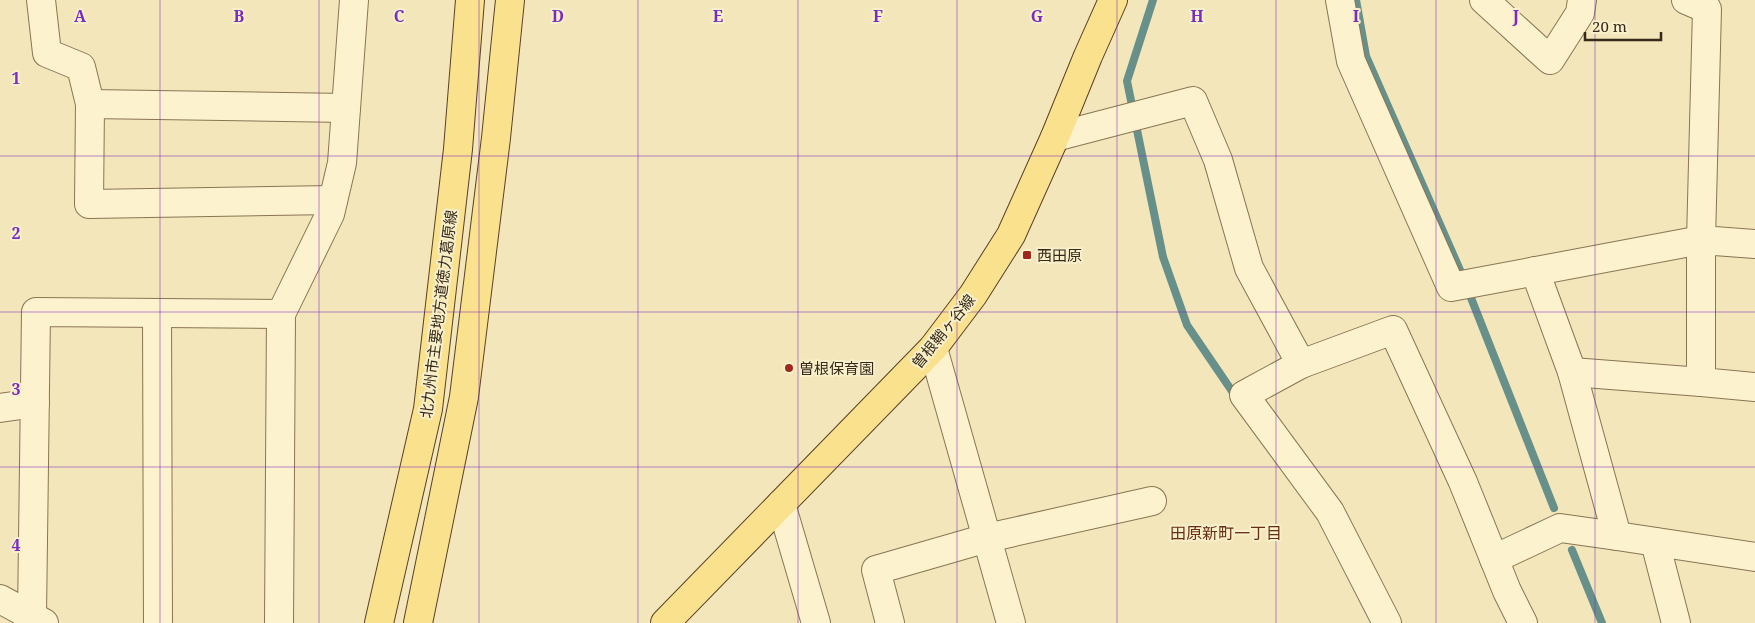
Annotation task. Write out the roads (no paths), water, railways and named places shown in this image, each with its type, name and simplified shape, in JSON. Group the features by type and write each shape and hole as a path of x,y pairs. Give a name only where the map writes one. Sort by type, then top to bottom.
{"main road":[{"name":"北九州市主要地方道徳力葛原線","path":"379,623 428,408 458,149 470,0"},
{"path":"418,623 464,397 496,138 510,0"},
{"name":"曽根鞘ヶ谷線","path":"665,623 933,348 972,295 1011,235 1114,0"}],"street":[{"path":"41,0 47,53 80,67 90,104 89,204 333,200"},
{"path":"279,623 281,314 330,214 342,163 354,0"},
{"path":"1340,0 1351,61 1451,287 1701,240 1755,244"},
{"path":"1484,0 1550,60 1580,12 1582,0"},
{"path":"1686,0 1707,9 1701,240 1701,382"},
{"path":"1055,137 1192,101 1218,160 1249,268 1301,364"},
{"path":"90,104 346,108"},
{"path":"1535,271 1572,372 1617,536"},
{"path":"34,621 36,312 281,314"},
{"path":"157,313 158,623"},
{"path":"1388,623 1330,512 1244,395 1301,364 1393,330 1463,482 1494,559 1523,623"},
{"path":"933,348 1011,623"},
{"path":"1572,372 1755,387"},
{"path":"0,408 35,402"},
{"path":"890,623 876,570 987,538 1152,500"},
{"path":"781,504 816,623"},
{"path":"1494,559 1560,528 1755,557"},
{"path":"1654,542 1676,623"},
{"path":"0,599 34,621"}],"waterway":[{"path":"1153,0 1127,81 1163,257 1187,325 1236,397"},
{"path":"1356,0 1366,56 1460,270 1554,508"},
{"path":"1572,550 1602,623"}],"place":[{"name":"西田原","path":"1027,255"},
{"name":"曽根保育園","path":"789,368"}],"district":[{"name":"田原新町一丁目","path":"1226,533"}]}
